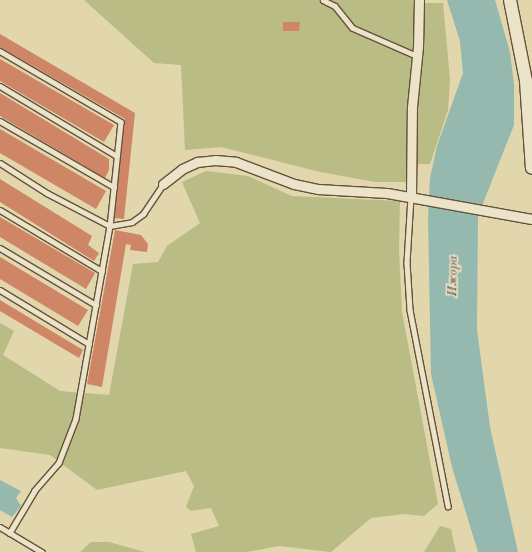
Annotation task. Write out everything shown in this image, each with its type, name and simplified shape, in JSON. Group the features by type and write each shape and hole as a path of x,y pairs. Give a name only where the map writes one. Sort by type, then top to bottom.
{"main road":[{"path":"510,0 526,81 530,111 532,168"}],"street":[{"path":"410,197 412,107 417,56 419,0"},
{"path":"163,184 182,169 197,162 215,160 243,164 294,184 318,189 387,193 532,219"}],"lane":[{"path":"323,0 335,6 353,28 417,56"},
{"path":"334,0 335,6"},
{"path":"0,50 121,122 110,226 76,419 66,452 35,491 10,533"},
{"path":"0,86 117,156"},
{"path":"0,122 114,187"},
{"path":"0,163 48,193 110,226 132,222 143,214 163,184"},
{"path":"410,197 407,263 410,310 448,506"},
{"path":"0,210 102,271"},
{"path":"0,248 96,305"},
{"path":"0,290 89,344"},
{"path":"0,527 42,552"}],"green space":[{"path":"84,0 415,0 417,21 406,182 375,182 320,172 221,147 185,150 181,65 154,63"},
{"path":"422,3 443,3 450,80 448,110 430,164 416,164"},
{"path":"206,171 248,176 292,196 400,201 399,250 402,312 438,504 424,516 404,514 371,518 331,552 279,546 247,552 196,552 191,534 219,526 211,508 191,511 186,507 194,486 186,471 97,490 50,455 0,448 0,323 14,331 3,355 60,391 109,395 133,264 158,262 167,246 200,223 182,182"},
{"path":"440,526 451,529 456,552 424,552"},
{"path":"91,542 109,542 145,552 80,552"}],"water":[{"name":"Ижора","path":"447,0 495,0 510,52 514,85 514,125 478,216 477,330 490,427 518,552 478,552 452,467 431,374 428,218 430,178 437,146 463,73 460,41"},
{"path":"0,480 21,491 16,498 21,506 12,517 0,510"}],"building":[{"path":"283,22 300,22 299,31 283,31"},
{"path":"0,34 135,113 124,219 114,218 125,119 0,47"},
{"path":"0,59 114,125 104,142 0,81"},
{"path":"0,93 109,159 109,170 105,178 0,116"},
{"path":"0,129 106,191 96,209 0,153"},
{"path":"0,179 92,236 88,245 99,253 94,261 0,202"},
{"path":"0,217 95,273 86,289 0,237"},
{"path":"115,230 141,235 148,244 147,252 130,250 131,245 126,244 102,387 87,384"},
{"path":"0,257 88,310 78,326 0,279"},
{"path":"0,300 83,350 79,358 0,311"}]}
